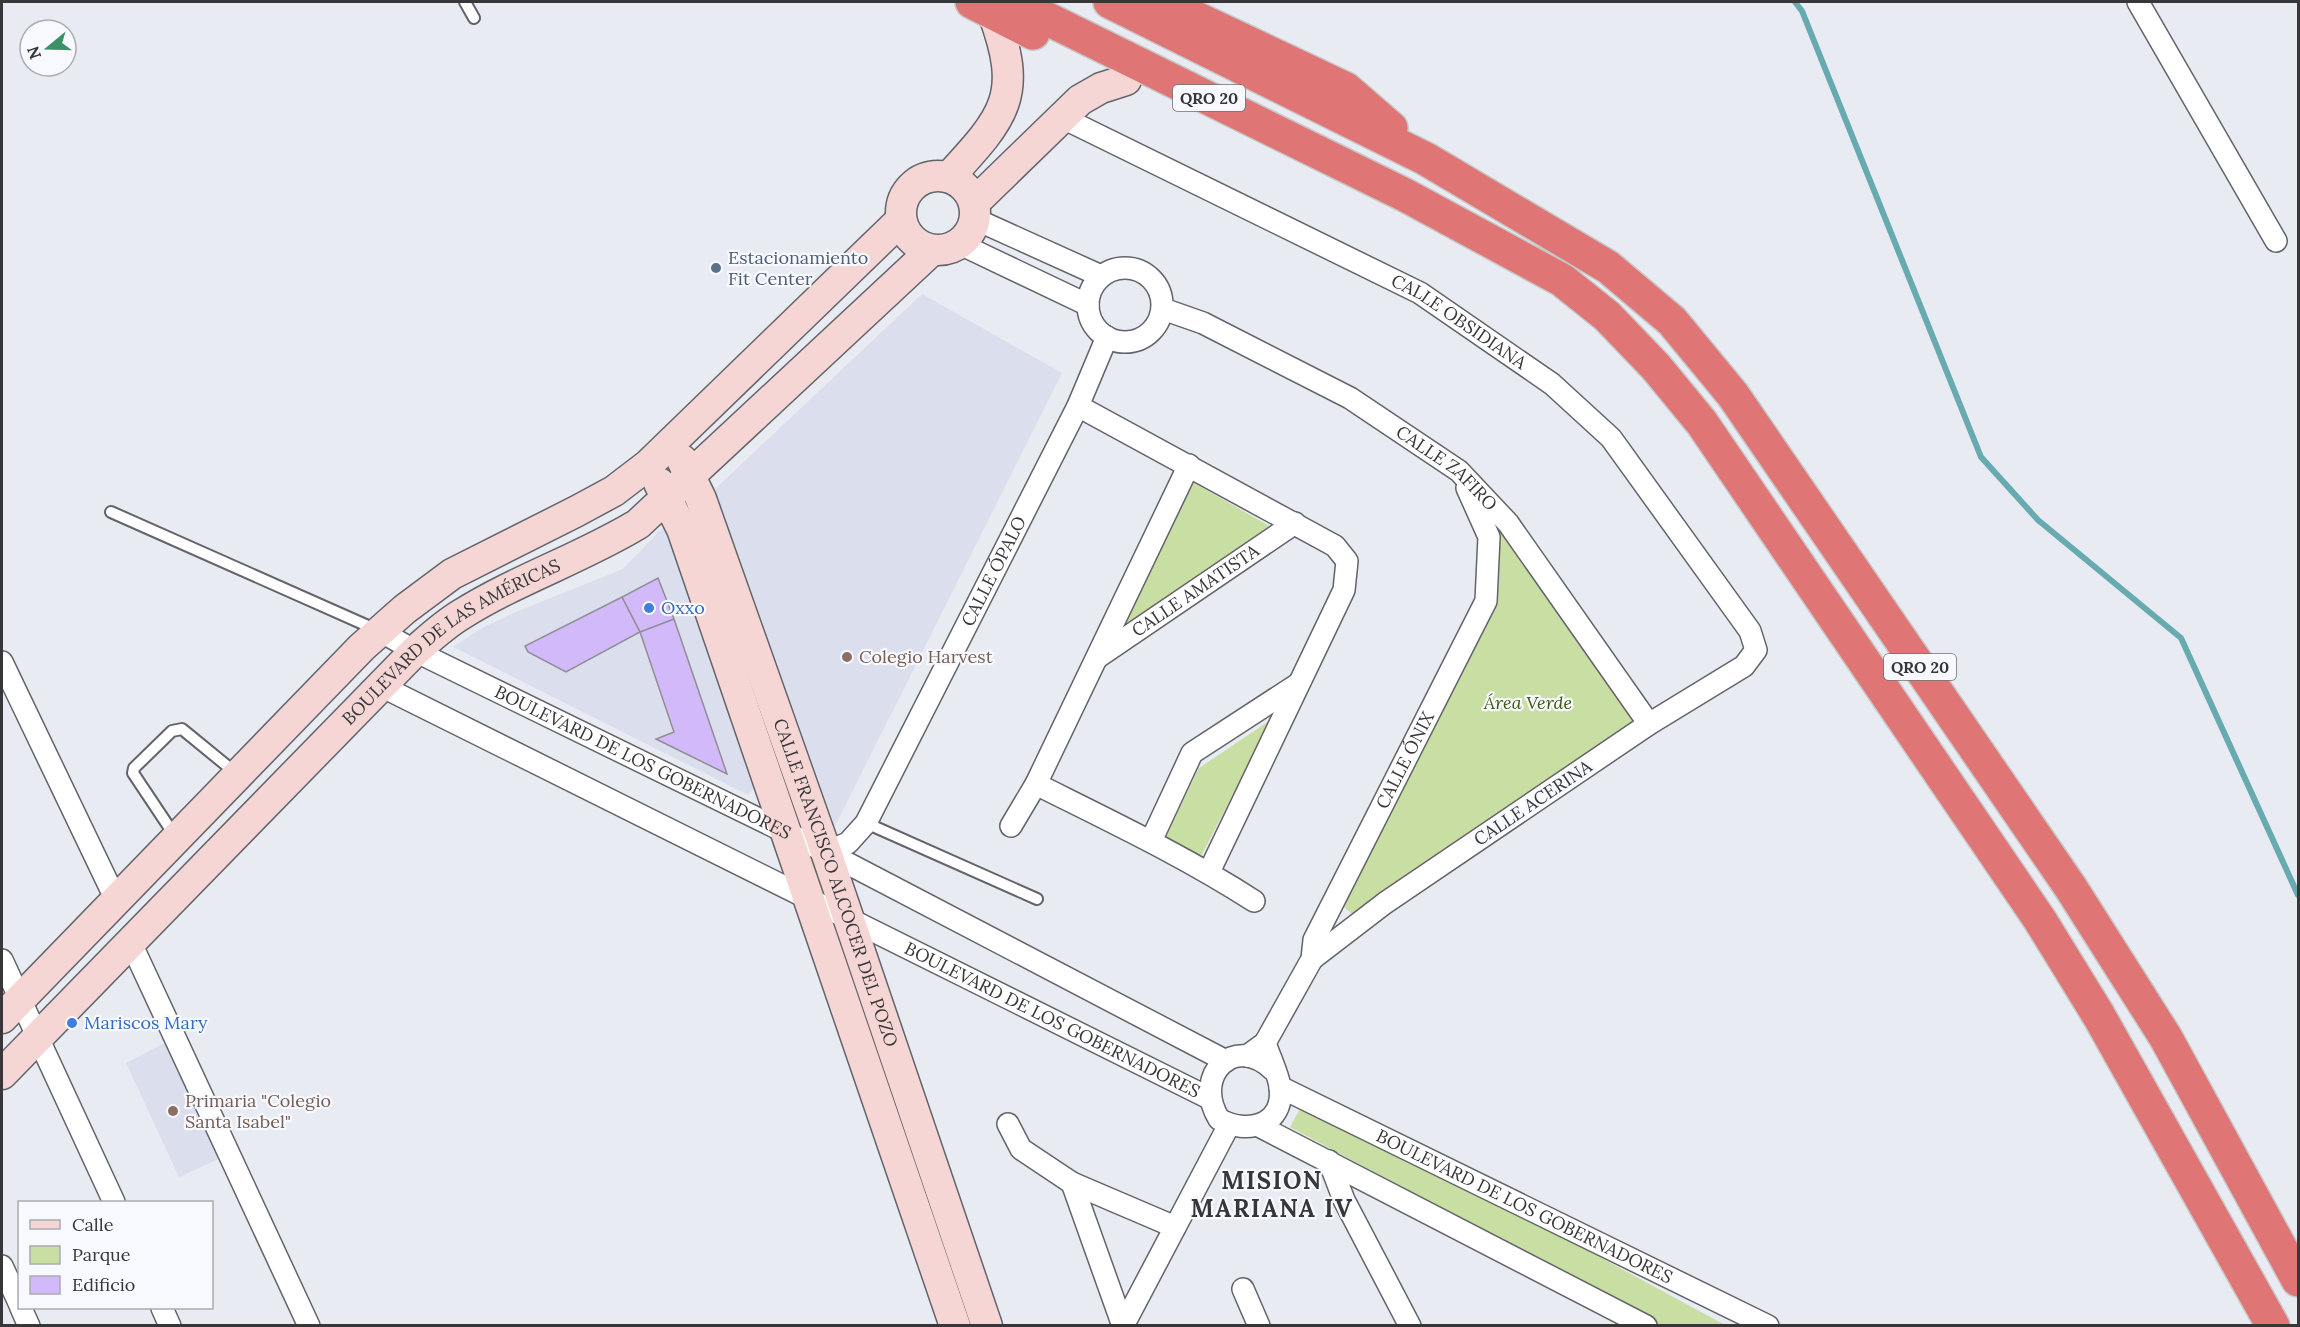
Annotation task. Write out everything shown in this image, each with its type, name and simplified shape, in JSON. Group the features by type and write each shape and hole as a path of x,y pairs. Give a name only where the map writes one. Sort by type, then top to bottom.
{"highway":[{"name":"QRO 20","path":"1110,2 1426,159 1608,267 1672,321 1733,395 2084,908 2166,1038 2298,1280"},
{"path":"1162,2 1346,89 1426,159"},
{"name":"QRO 20","path":"993,5 1405,195 1562,280 1607,316 1656,367 1702,423 2040,920 2099,1016 2273,1326"},
{"path":"993,5 1126,80 1281,152 1405,195"}],"main road":[{"path":"949,177 988,134 999,117 1006,98 1008,60 993,5"},
{"name":"BOULEVARD DE LAS AMÉRICAS","path":"2,1074 379,685 415,651 459,616 484,600 597,549 638,524 960,229 1061,117 1080,100 1101,88 1126,80"},
{"path":"936,175 949,177 965,187 960,229 912,240 902,220 903,201 913,185 936,175"},
{"path":"11,1008 237,774 380,631 452,574 577,512 614,491 648,465 902,220"},
{"name":"CALLE FRANCISCO ALCOCER DEL POZO","path":"672,443 691,477 826,852 987,1326"},
{"name":"CALLE FRANCISCO ALCOCER DEL POZO","path":"648,465 668,498 682,529 956,1326"}],"street":[{"path":"2138,2 2276,241"},
{"name":"CALLE OBSIDIANA","path":"1061,117 1420,293 1552,384 1611,438 1750,631 1756,650"},
{"path":"960,229 1101,276"},
{"path":"960,229 1088,305"},
{"path":"1125,267 1137,269 1157,284 1162,296 1162,309 1153,331 1131,342 1107,338 1097,329 1090,318 1088,305 1094,284 1101,276 1125,267"},
{"name":"CALLE ZAFIRO","path":"1162,309 1203,323 1350,398 1459,471 1508,523 1649,724"},
{"name":"CALLE ÓPALO","path":"826,852 848,843 866,823 1078,406 1107,338"},
{"path":"1078,406 1335,546 1347,561 1344,590 1209,872"},
{"name":"CALLE AMATISTA","path":"1011,826 1036,784 1189,465"},
{"name":"CALLE ÓNIX","path":"1247,1056 1265,1043 1312,959 1314,940 1486,601 1489,537 1459,471"},
{"name":"CALLE AMATISTA","path":"1097,657 1295,523"},
{"name":"BOULEVARD DE LOS GOBERNADORES","path":"380,631 415,651 826,852 1226,1061"},
{"name":"CALLE ACERINA","path":"1312,959 1385,903 1649,724 1744,666 1756,650"},
{"path":"2,662 116,900"},
{"path":"1151,841 1192,753 1298,684"},
{"name":"BOULEVARD DE LOS GOBERNADORES","path":"379,685 1209,1098"},
{"path":"1036,784 1209,872 1254,901"},
{"path":"1333,903 1335,919 1341,926 1354,929"},
{"path":"130,941 309,1326"},
{"path":"2,960 11,1008 38,1037 113,1201"},
{"path":"1258,1126 1276,1110 1277,1078 1265,1043"},
{"path":"1277,1078 1266,1063 1247,1056 1226,1061 1212,1077 1209,1098 1219,1119 1239,1128 1258,1126 1646,1326"},
{"name":"BOULEVARD DE LOS GOBERNADORES","path":"1277,1078 1768,1326"},
{"path":"1008,1124 1021,1149 1072,1183 1175,1227"},
{"path":"1123,1326 1229,1125"},
{"path":"1329,1161 1344,1200 1410,1326"},
{"path":"1072,1183 1123,1326"},
{"path":"2,1266 18,1302"},
{"path":"1243,1289 1259,1326"},
{"path":"21,1309 29,1326"},
{"path":"162,1309 170,1326"}],"lane":[{"path":"465,2 474,18"},
{"path":"1211,12 1236,38"},
{"path":"111,512 380,631"},
{"path":"176,838 134,778 134,768 177,729 182,729 237,774"},
{"path":"866,823 1037,899"}],"shaded area":[{"name":"Colegio Harvest","path":"922,294 1062,373 835,826 715,489"},
{"path":"664,526 755,787 748,795 453,647 482,628 518,611 623,569"},
{"name":"Primaria \"Colegio Santa Isabel\"","path":"165,1043 221,1158 179,1177 126,1063"}],"green space":[{"path":"1194,483 1271,527 1113,635"},
{"name":"Área Verde","path":"1487,511 1645,724 1353,915 1343,906 1344,893 1476,624"},
{"path":"1272,719 1199,860 1165,839 1199,768"},
{"path":"1306,1098 1725,1325 1660,1325 1290,1127"}],"building":[{"name":"Oxxo","path":"658,578 674,619 640,632 622,597"},
{"path":"622,597 640,632 566,672 528,652 525,646"},
{"path":"674,619 727,774 656,739 674,732 640,632"}],"waterway":[{"path":"1795,2 1802,11 1981,457 2038,520 2181,638 2298,895"}],"place":[{"name":"Estacionamiento Fit Center","path":"716,268"},
{"name":"Oxxo","path":"649,608"},
{"name":"Colegio Harvest","path":"847,657"},
{"name":"Mariscos Mary","path":"72,1023"},
{"name":"Primaria \"Colegio Santa Isabel\"","path":"173,1111"}],"district":[{"name":"MISION MARIANA IV","path":"1272,1195"}]}
